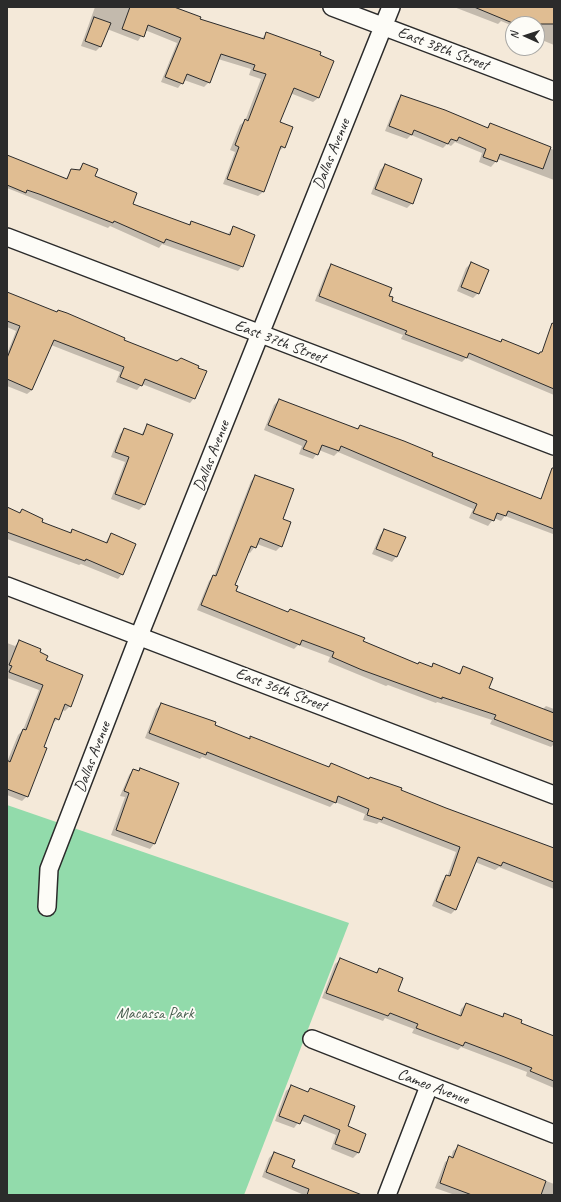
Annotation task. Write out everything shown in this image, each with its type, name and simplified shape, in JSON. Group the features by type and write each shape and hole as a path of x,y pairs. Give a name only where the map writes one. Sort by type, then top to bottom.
{"street":[{"name":"East 38th Street","path":"332,7 554,91"},
{"name":"Dallas Avenue","path":"47,907 49,869 139,636 391,7"},
{"name":"East 37th Street","path":"7,237 554,446"},
{"name":"East 36th Street","path":"7,586 554,795"},
{"name":"Cameo Avenue","path":"312,1039 554,1134"},
{"path":"387,1195 429,1086"}],"green space":[{"name":"Macassa Park","path":"7,805 349,923 244,1195 7,1195"}],"building":[{"path":"130,7 174,7 201,17 200,19 264,39 266,32 321,52 320,55 334,61 319,98 294,88 280,122 293,127 285,148 281,146 264,192 227,179 239,147 235,145 245,119 248,121 266,74 253,70 255,65 221,54 210,83 187,74 183,84 165,77 181,38 148,25 144,37 122,29"},
{"path":"474,7 554,7 554,24 545,24 545,16 505,16 505,20"},
{"path":"94,17 111,23 101,47 85,41"},
{"path":"401,95 445,110 488,128 490,123 551,147 543,169 500,154 497,162 483,157 486,149 459,137 457,141 451,139 448,144 414,130 412,135 389,126"},
{"path":"7,155 67,179 71,169 80,170 83,163 98,169 95,176 137,193 133,204 190,225 191,221 230,235 233,226 255,235 243,267 166,239 164,243 114,221 113,223 39,194 27,190 26,193 7,185"},
{"path":"385,164 422,179 413,204 375,189"},
{"path":"471,262 489,270 479,294 461,287"},
{"path":"331,264 392,288 389,296 393,297 392,301 501,342 502,339 539,354 542,352 552,323 554,324 554,389 469,353 467,358 405,334 407,331 319,296"},
{"path":"7,292 57,312 58,310 67,313 125,338 124,340 177,361 181,358 199,366 198,368 207,371 195,399 145,379 142,386 120,377 124,367 54,340 32,390 7,379 7,358 20,326 7,321"},
{"path":"279,399 358,429 360,425 404,441 433,453 432,456 541,499 552,468 554,468 554,529 508,511 506,516 497,513 494,521 473,513 477,504 341,446 339,451 322,445 318,455 303,449 307,441 268,425"},
{"path":"147,424 173,434 145,505 115,494 129,457 115,452 124,428 143,435"},
{"path":"255,475 294,489 283,519 291,522 282,547 260,538 256,548 251,546 235,585 238,586 236,591 288,612 290,609 365,638 363,641 418,664 419,662 432,667 433,663 460,674 463,666 493,678 489,688 554,713 554,742 494,719 496,715 442,697 442,699 362,670 332,657 334,652 302,640 300,645 201,605 213,575 216,576"},
{"path":"7,507 20,513 22,509 43,519 42,522 71,533 72,529 107,543 111,533 136,544 123,575 86,559 85,561 7,532"},
{"path":"384,529 406,537 397,557 376,549"},
{"path":"19,640 41,649 40,652 48,656 46,660 83,675 71,707 65,704 59,720 55,718 44,747 47,748 28,797 7,789 7,760 10,762 23,729 26,730 43,685 9,672 12,666 9,665"},
{"path":"161,703 216,722 215,725 250,739 250,736 329,767 331,763 369,779 370,777 402,788 401,790 446,808 554,848 554,882 503,862 501,866 478,857 456,910 436,901 446,875 450,876 460,847 383,817 382,820 367,815 369,809 338,796 336,803 207,752 206,755 149,733"},
{"path":"140,768 179,783 155,844 116,830 129,793 124,791 133,769 139,771"},
{"path":"340,958 377,973 379,968 403,978 398,991 461,1016 466,1003 503,1017 504,1013 522,1020 521,1023 554,1036 554,1081 530,1071 532,1068 502,1056 465,1042 463,1046 416,1028 418,1024 390,1013 388,1016 326,993"},
{"path":"291,1085 308,1092 310,1088 355,1106 348,1126 366,1134 359,1153 335,1144 340,1130 304,1115 300,1124 279,1116"},
{"path":"458,1145 546,1181 541,1195 472,1195 440,1183 449,1156 453,1158"},
{"path":"274,1152 295,1160 292,1167 362,1195 307,1195 309,1189 266,1172"}]}
